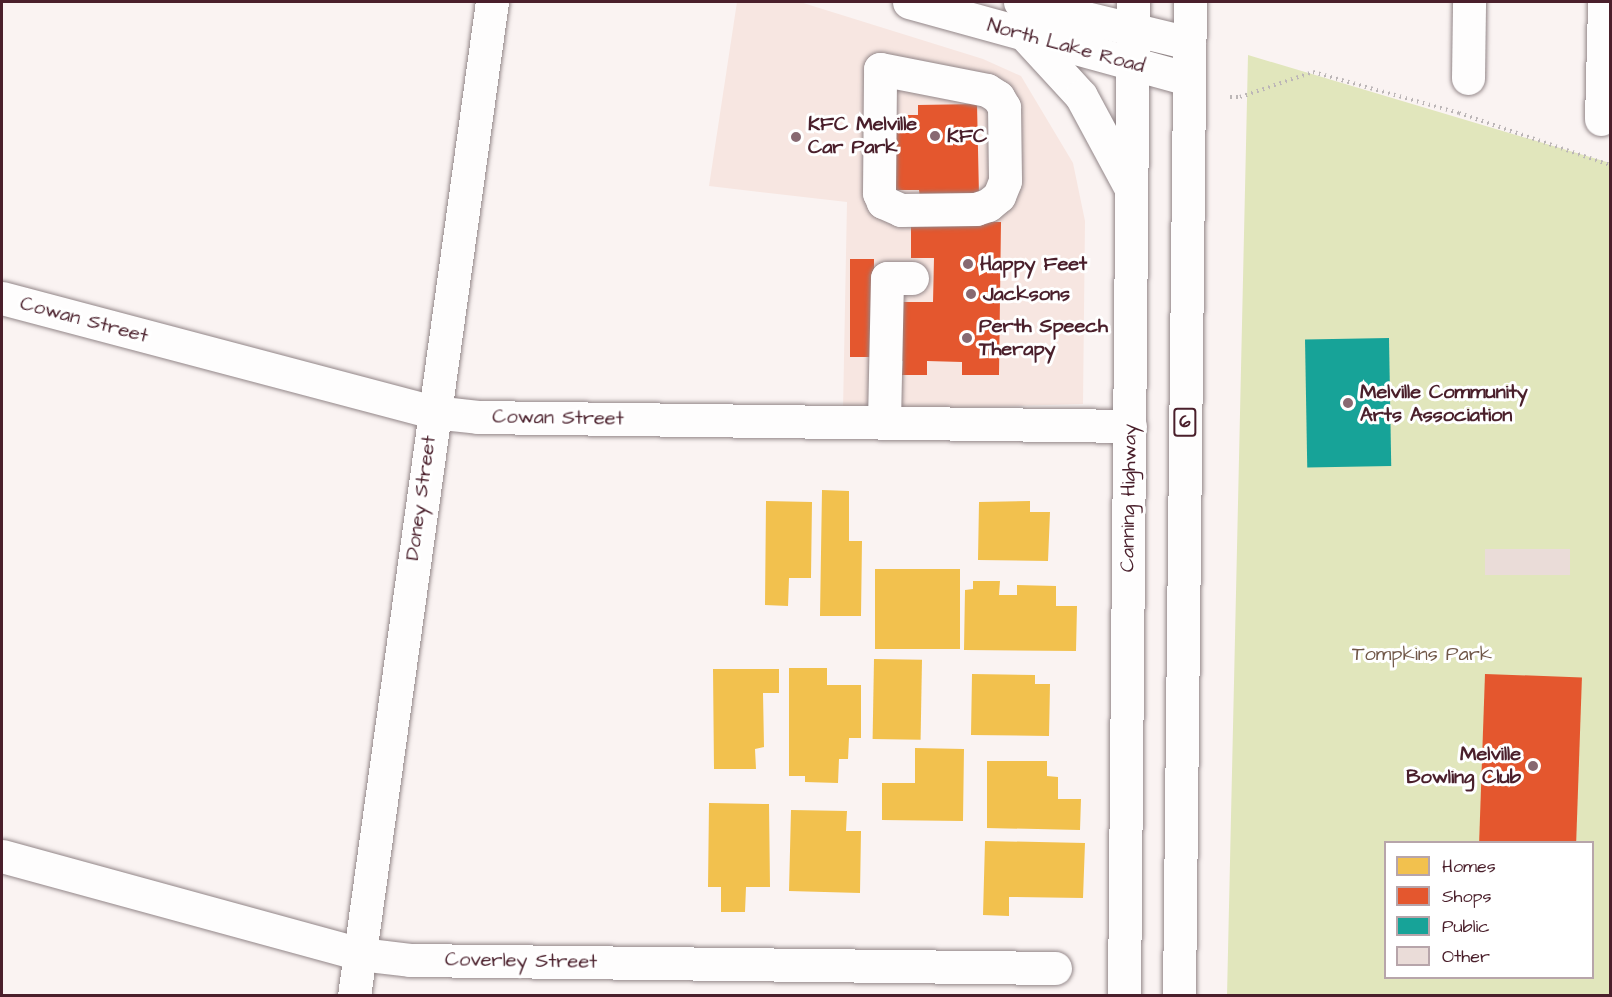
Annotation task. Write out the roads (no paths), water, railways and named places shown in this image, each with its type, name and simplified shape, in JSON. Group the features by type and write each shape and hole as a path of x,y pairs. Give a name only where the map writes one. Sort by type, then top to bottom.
{"main road":[{"name":"Doney Street","path":"354,996 433,412 492,2"},
{"name":"North Lake Road","path":"909,2 1189,79"},
{"name":"North Lake Road","path":"1020,2 1133,15 1190,43"},
{"name":"6","path":"1179,996 1190,2"},
{"path":"1468,78 1469,2"},
{"path":"1601,119 1604,2"},
{"name":"Canning Highway","path":"1124,996 1133,15"},
{"path":"1026,36 1081,96 1132,190"},
{"path":"880,69 987,90 998,97 1004,106 1005,181 999,196 988,205 976,209 901,210 883,202 879,193 880,69"},
{"path":"884,422 887,278 912,278"},
{"name":"Cowan Street","path":"2,298 433,412 490,417 1130,426"},
{"name":"Coverley Street","path":"2,856 360,954 410,960 1054,968"}],"place":[{"name":"KFC","path":"935,136"},
{"name":"KFC Melville Car Park","path":"796,137"},
{"name":"Happy Feet","path":"968,264"},
{"name":"Jacksons","path":"971,294"},
{"name":"Perth Speech Therapy","path":"967,338"},
{"name":"Melville Community Arts Association","path":"1348,403"},
{"name":"Melville Bowling Club","path":"1533,766"}],"park label":[{"name":"Tompkins Park","path":"1422,654"}]}
